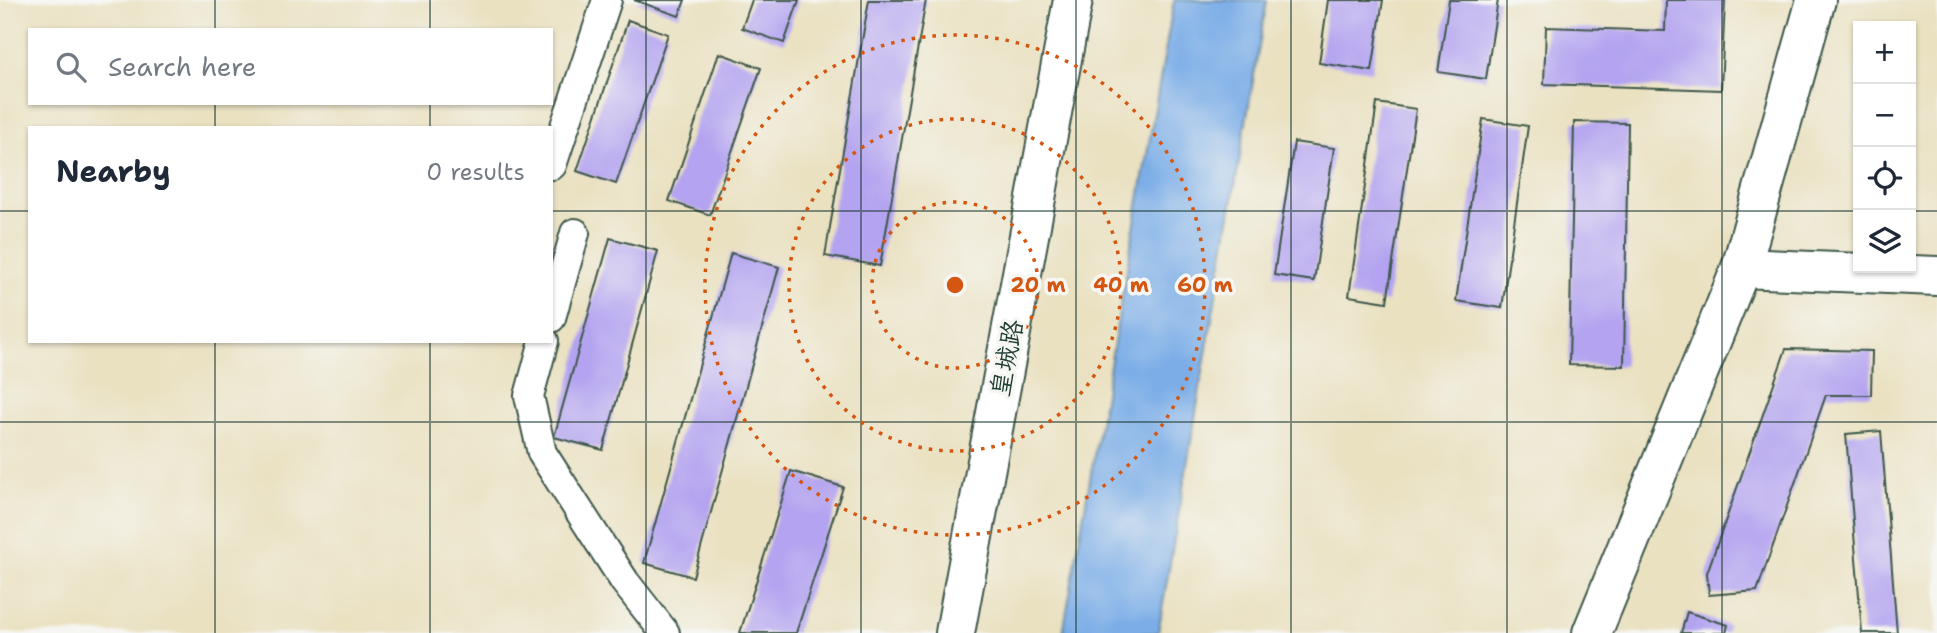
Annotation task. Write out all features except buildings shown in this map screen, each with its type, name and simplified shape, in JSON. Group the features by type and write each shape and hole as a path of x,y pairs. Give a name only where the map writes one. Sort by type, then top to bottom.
{"main road":[{"name":"皇城路","path":"955,633 1073,0"},
{"path":"1592,633 1741,268 1816,0"},
{"path":"1741,268 1937,276"}],"street":[{"path":"553,162 607,0"},
{"path":"553,311 575,233"},
{"path":"543,343 529,396 542,453 625,582 665,633"}],"water":[{"path":"1174,0 1267,0 1158,633 1063,633"}]}
